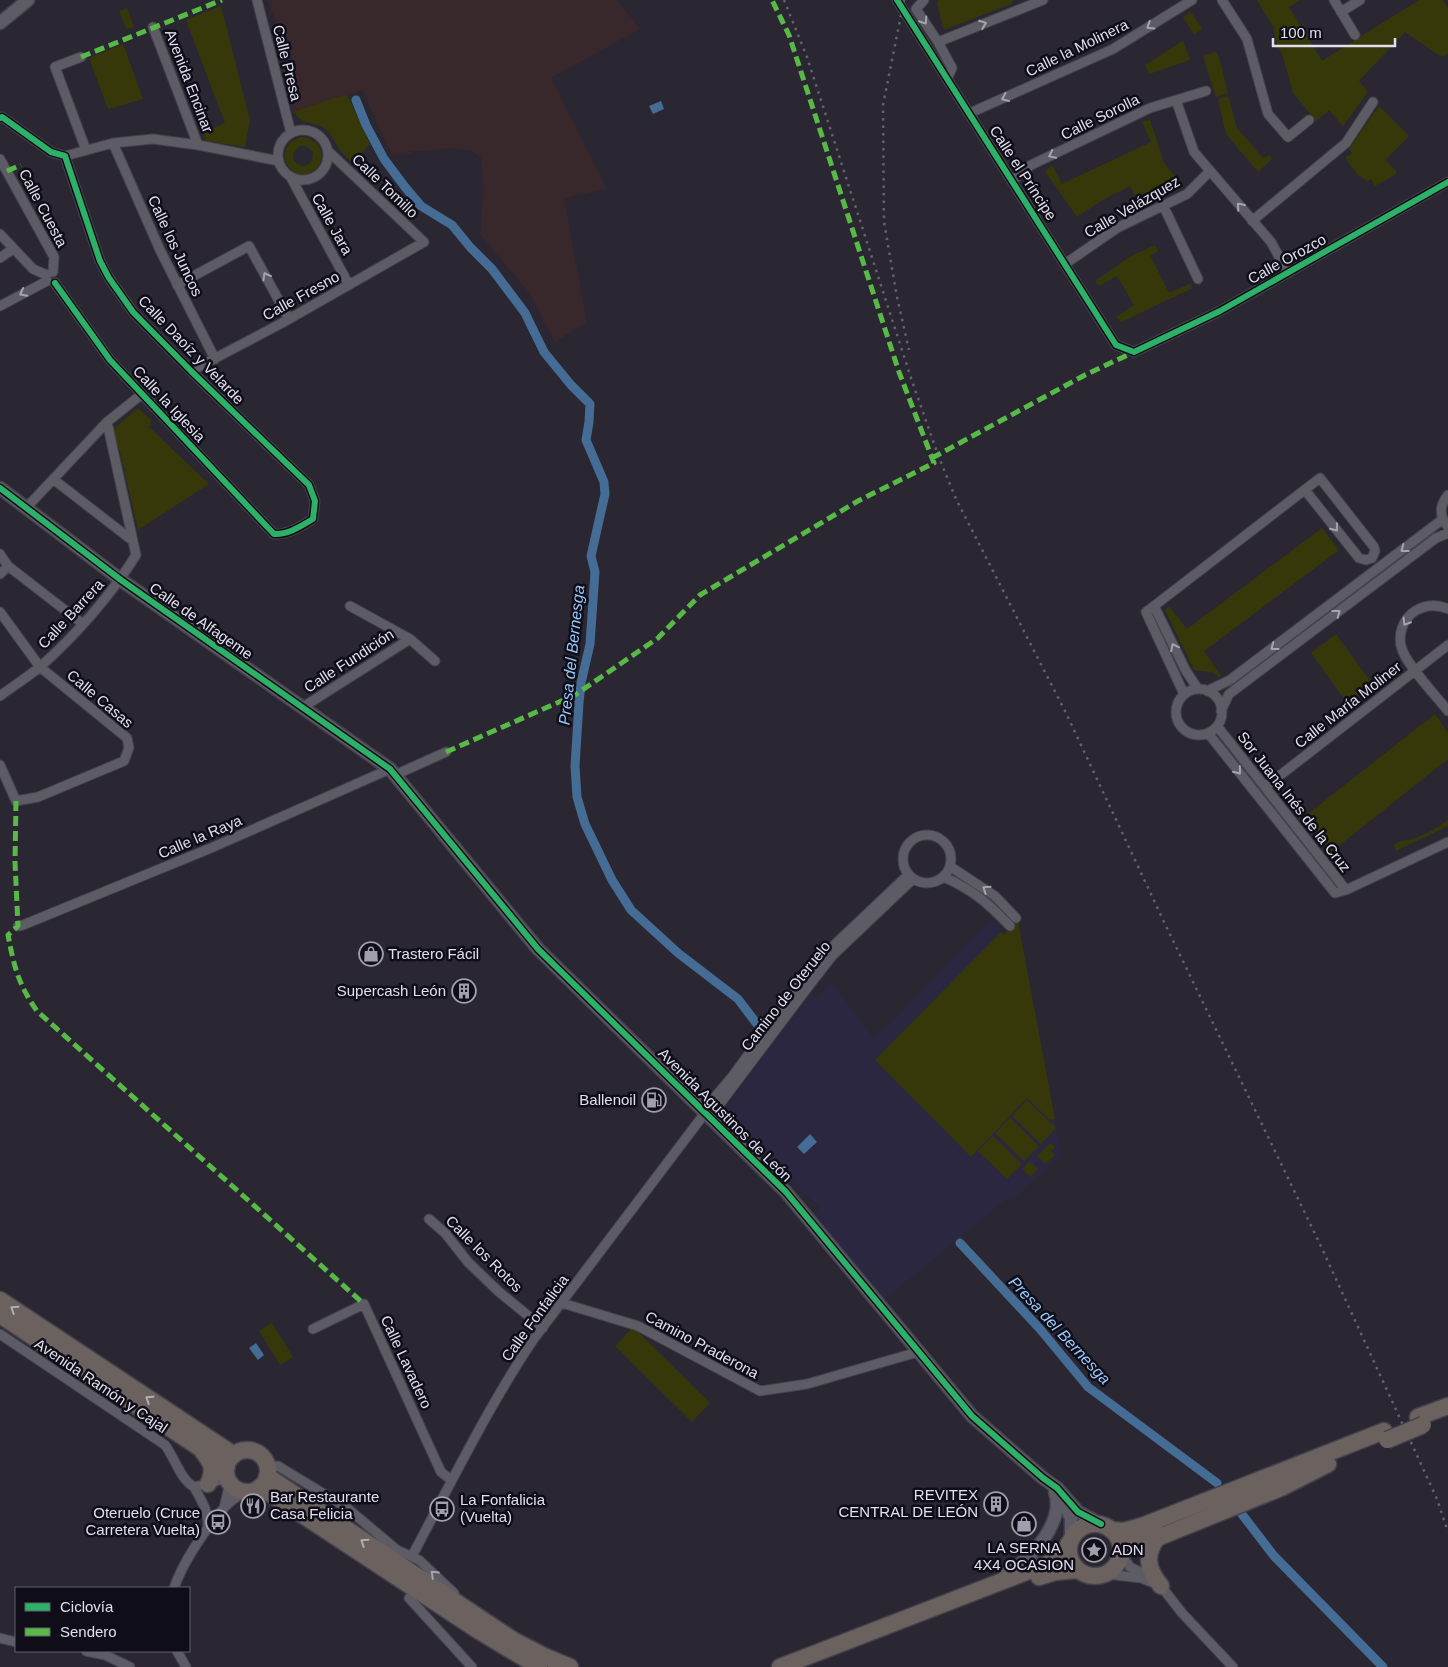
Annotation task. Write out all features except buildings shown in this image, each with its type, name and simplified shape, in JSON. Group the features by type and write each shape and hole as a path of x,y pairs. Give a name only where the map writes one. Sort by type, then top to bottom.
{"highway":[{"path":"0,1300 230,1470"},
{"path":"0,1315 198,1446 230,1470 236,1488 252,1491 265,1477"},
{"path":"780,1667 1052,1562 1063,1554 1078,1529 1083,1526 1089,1524 1124,1530 1142,1526 1421,1421 1448,1406"},
{"path":"1421,1421 1448,1416"},
{"path":"1157,1582 1150,1572 1148,1557 1150,1549 1157,1538 1283,1487 1385,1435"},
{"path":"198,1446 210,1461 213,1469 201,1485"},
{"path":"230,1470 244,1451 255,1452 263,1458 265,1477 479,1631 539,1667"},
{"path":"1121,1552 1140,1537 1328,1464"},
{"path":"265,1477 480,1618 530,1649 570,1667"},
{"path":"811,1667 1050,1574 1063,1570 1077,1570 1089,1576 1106,1574 1117,1564 1121,1552 1118,1538 1106,1527"},
{"path":"1070,1541 1070,1559 1077,1570"}],"street":[{"path":"0,15 17,0"},
{"path":"0,22 28,0"},
{"name":"Calle Presa","path":"257,0 291,133"},
{"name":"Calle el Príncipe","path":"897,0 948,77 992,151 1013,180 1116,344 1134,352"},
{"path":"924,0 916,8 952,68 948,77"},
{"path":"938,42 1022,4 1043,0"},
{"name":"Calle la Molinera","path":"970,113 1113,49 1192,0"},
{"path":"1222,0 1247,39 1268,114 1288,137 1310,120"},
{"path":"1334,0 1356,35"},
{"path":"1341,12 1360,0"},
{"name":"Avenida Encinar","path":"153,27 198,145"},
{"path":"82,57 55,67 86,150"},
{"name":"Calle Sorolla","path":"1013,180 1031,165 1150,108 1206,91"},
{"path":"1176,100 1194,152 1271,242 1288,273"},
{"path":"1252,221 1346,143 1373,102"},
{"path":"0,118 2,117 51,152 65,156 113,144 153,139 198,145 279,161"},
{"path":"306,130 313,132 324,142 328,151 327,162 323,170 316,176 308,179 298,179 290,176 283,170 278,153 280,145 291,133 306,130"},
{"name":"Calle los Juncos","path":"113,144 160,250 214,358"},
{"name":"Calle Tomillo","path":"328,151 424,242"},
{"name":"Calle Daoíz y Velarde","path":"65,156 97,252 109,278 133,312 191,371 309,484 315,501 313,518 297,529 274,534"},
{"name":"Calle Cuesta","path":"1,163 54,257 50,278"},
{"name":"Calle Velázquez","path":"1065,264 1117,228 1187,194 1210,171"},
{"name":"Calle Jara","path":"290,176 349,285"},
{"name":"Calle Orozco","path":"1134,352 1220,311 1448,182"},
{"path":"1163,205 1198,279"},
{"name":"Calle la Iglesia","path":"0,234 33,268 50,278 110,360 274,534"},
{"name":"Calle Fresno","path":"191,371 289,319 424,242"},
{"path":"177,285 249,246 289,319"},
{"path":"0,258 13,249"},
{"path":"0,306 50,278"},
{"path":"26,508 107,422 142,394"},
{"name":"Calle Barrera","path":"0,696 40,666 83,624 121,580 136,555 107,422"},
{"path":"53,478 133,540"},
{"path":"1184,694 1146,612 1320,478 1374,547 1375,551 1372,558 1366,560 1359,558 1305,490"},
{"name":"Calle de Alfageme","path":"0,488 121,580 303,707 392,772"},
{"path":"1448,495 1441,507 1445,523 1230,680 1184,694 1176,706 1177,721 1187,732 1194,734 1208,733 1217,726 1221,711 1229,694 1436,538 1448,532"},
{"path":"0,554 8,566 83,624"},
{"path":"0,574 8,566"},
{"path":"350,606 410,639 435,661"},
{"path":"1154,606 1186,671 1202,690 1217,699 1221,711"},
{"path":"1448,609 1441,606 1420,608 1410,615 1402,626 1400,639 1402,650 1448,711"},
{"name":"Calle Casas","path":"0,612 40,666 126,738 129,748 124,761 38,797 16,801 0,765"},
{"name":"Calle Fundición","path":"303,707 410,639"},
{"name":"Calle María Moliner","path":"1265,787 1448,645"},
{"name":"Sor Juana Inés de la Cruz","path":"1208,733 1335,892 1346,890 1217,726"},
{"name":"Calle la Raya","path":"18,926 392,772 446,752"},
{"name":"Avenida Agustinos de León","path":"392,772 538,949 786,1192 972,1416 1062,1493 1078,1512 1106,1527"},
{"path":"922,834 933,835 942,839 949,847 952,857 950,867 944,877 935,882 924,883 911,877 903,866 902,856 906,846 913,838 922,834"},
{"path":"1346,890 1448,842"},
{"path":"950,867 996,896 1016,918"},
{"name":"Camino de Oteruelo","path":"706,1114 832,956 911,877"},
{"path":"944,877 968,888 988,903 1010,926"},
{"name":"Calle Fonfalicia","path":"412,1556 451,1480 517,1365 706,1114"},
{"name":"Calle los Rotos","path":"429,1219 445,1233 468,1262 498,1291 543,1328"},
{"name":"Camino Praderona","path":"562,1303 638,1326 760,1391 807,1384 918,1352"},
{"name":"Calle Lavadero","path":"313,1329 364,1304 441,1472 451,1480"},
{"name":"Avenida Ramón y Cajal","path":"0,1334 165,1445 174,1457 187,1483 201,1485 208,1518 208,1529"},
{"path":"265,1477 278,1466 335,1500 397,1550 419,1560 480,1618"},
{"path":"201,1485 230,1470"},
{"path":"224,1508 230,1470"},
{"name":"Avenida Agustinos de León","path":"1043,1478 1062,1500 1069,1512 1072,1528 1070,1541"},
{"path":"174,1587 184,1565 208,1529 224,1508 244,1491"},
{"path":"886,1626 1020,1566 1033,1553 1047,1533 1057,1505 1055,1492"},
{"path":"1121,1552 1130,1568 1157,1582 1233,1667"},
{"path":"1106,1574 1157,1582"},
{"path":"409,1598 472,1667"},
{"path":"0,1638 15,1642"},
{"path":"91,1652 105,1655 130,1667"},
{"path":"178,1652 186,1667"}],"shaded area":[{"path":"267,0 617,0 640,29 551,78 607,189 564,198 587,322 555,342 530,294 480,234 483,191 481,158 472,151 450,148 412,151 410,154 392,155 362,90 293,112 280,73 296,68"},
{"path":"938,0 1013,1 1011,4 944,30 937,3"},
{"path":"1257,0 1300,0 1289,7 1322,61 1419,0 1443,0 1448,8 1448,53 1442,57 1405,32 1359,81 1368,92 1343,126 1329,110 1316,121 1293,93 1282,53 1277,46 1273,26"},
{"path":"221,6 250,120 245,147 206,141 203,133 225,123 186,20"},
{"path":"127,8 134,27 126,29 119,11"},
{"path":"1191,12 1202,29 1194,34 1183,17"},
{"path":"1183,41 1190,60 1149,74 1145,65"},
{"path":"123,44 143,99 108,109 89,58"},
{"path":"1216,52 1228,93 1216,97 1203,56"},
{"path":"347,94 370,144 352,163 339,149 329,132 321,126 302,121 293,112"},
{"path":"1228,96 1237,128 1263,158 1270,155 1272,159 1258,172 1226,134 1218,99"},
{"path":"1379,106 1409,136 1386,160 1396,171 1396,174 1375,186 1371,179 1367,181 1359,176 1345,158 1352,153 1349,149"},
{"path":"1150,120 1164,163 1183,186 1141,207 1130,186 1104,199 1077,217 1045,171 1052,165 1062,184 1151,142 1142,122"},
{"path":"301,137 316,143 322,155 319,166 310,173 301,174 294,172 288,166 285,158 286,150 291,143","holes":["299,146 306,146 313,152 312,161 305,166 296,163 293,154"]},
{"path":"1155,245 1158,252 1150,255 1169,293 1190,284 1193,288 1121,322 1116,317 1134,305 1117,276 1099,286 1095,281 1129,257"},
{"path":"138,408 151,420 149,427 209,484 138,530 120,452 112,430"},
{"path":"1322,528 1339,550 1204,651 1221,676 1219,677 1211,672 1194,670 1165,610 1169,606 1187,629"},
{"path":"1336,634 1373,685 1348,704 1311,653"},
{"path":"1435,714 1448,733 1448,759 1331,852 1304,817"},
{"path":"1448,820 1448,826 1396,851 1394,845 1396,843 1422,835"},
{"path":"992,920 1004,935 1018,921 1061,1156 1013,1199 1010,1196 884,1300 812,1216 820,1208 721,1114 811,993 816,998 832,983 874,1039"},
{"path":"1018,921 1055,1119 1050,1120 1027,1098 971,1157 875,1060 1001,932 1004,935"},
{"path":"1027,1100 1056,1128 1041,1144 1012,1116"},
{"path":"1010,1118 1039,1146 1024,1161 995,1133"},
{"path":"993,1136 1022,1164 1007,1179 978,1151"},
{"path":"1050,1143 1055,1147 1051,1151 1055,1155 1046,1164 1037,1156"},
{"path":"1030,1161 1038,1169 1030,1177 1022,1169"},
{"path":"272,1323 293,1357 280,1365 259,1331"},
{"path":"633,1327 710,1403 692,1422 615,1346"}],"water":[{"path":"661,101 664,109 653,114 649,106"},
{"path":"810,1134 817,1142 804,1154 797,1147"},
{"path":"256,1343 264,1355 258,1360 249,1348"}],"waterway":[{"name":"Presa del Bernesga","path":"356,100 366,125 384,159 405,187 421,206 452,225 492,269 525,313 544,352 571,385 590,404 586,440 604,482 605,494 591,556 595,572 590,644 581,683 579,703 575,766 577,797 585,824 612,880 631,910 678,953 738,999 757,1024"},
{"name":"Presa del Bernesga","path":"960,1243 1040,1329 1088,1387 1217,1483"},
{"name":"Presa del Bernesga","path":"1241,1513 1274,1556 1383,1667"}],"railway":[{"path":"784,0 807,57 912,381 956,499 1066,713 1165,924 1319,1242 1437,1499 1448,1532"},
{"path":"904,0 883,105 884,222 897,297 909,350"}],"marked path":[{"path":"81,57 222,0"},
{"path":"446,752 575,695 658,638 700,595 858,501 934,463 899,372 789,35 772,0"},
{"path":"7,171 21,165"},
{"path":"932,458 1085,375 1134,352"},
{"path":"16,801 15,862 18,926 8,935 18,974 25,992 37,1011 364,1304"}],"cycle path":[{"path":"897,0 1116,345 1134,352 1220,311 1448,182"},
{"path":"0,118 2,117 51,152 65,156 100,261 109,278 133,312 309,485 315,501 313,519 289,532 274,534 110,360 55,283"},
{"path":"0,488 121,580 390,769 538,949 786,1192 972,1416 1057,1488 1078,1512 1101,1524"}],"place":[{"name":"Trastero Fácil","path":"371,954"},
{"name":"Supercash León","path":"464,991"},
{"name":"Ballenoil","path":"654,1100"},
{"name":"REVITEX CENTRAL DE LEÓN","path":"996,1504"},
{"name":"Bar Restaurante Casa Felicia","path":"253,1506"},
{"name":"La Fonfalicia (Vuelta)","path":"442,1509"},
{"name":"Oteruelo (Cruce Carretera Vuelta)","path":"218,1522"},
{"name":"LA SERNA 4X4 OCASION","path":"1024,1524"},
{"name":"ADN","path":"1094,1550"}]}
